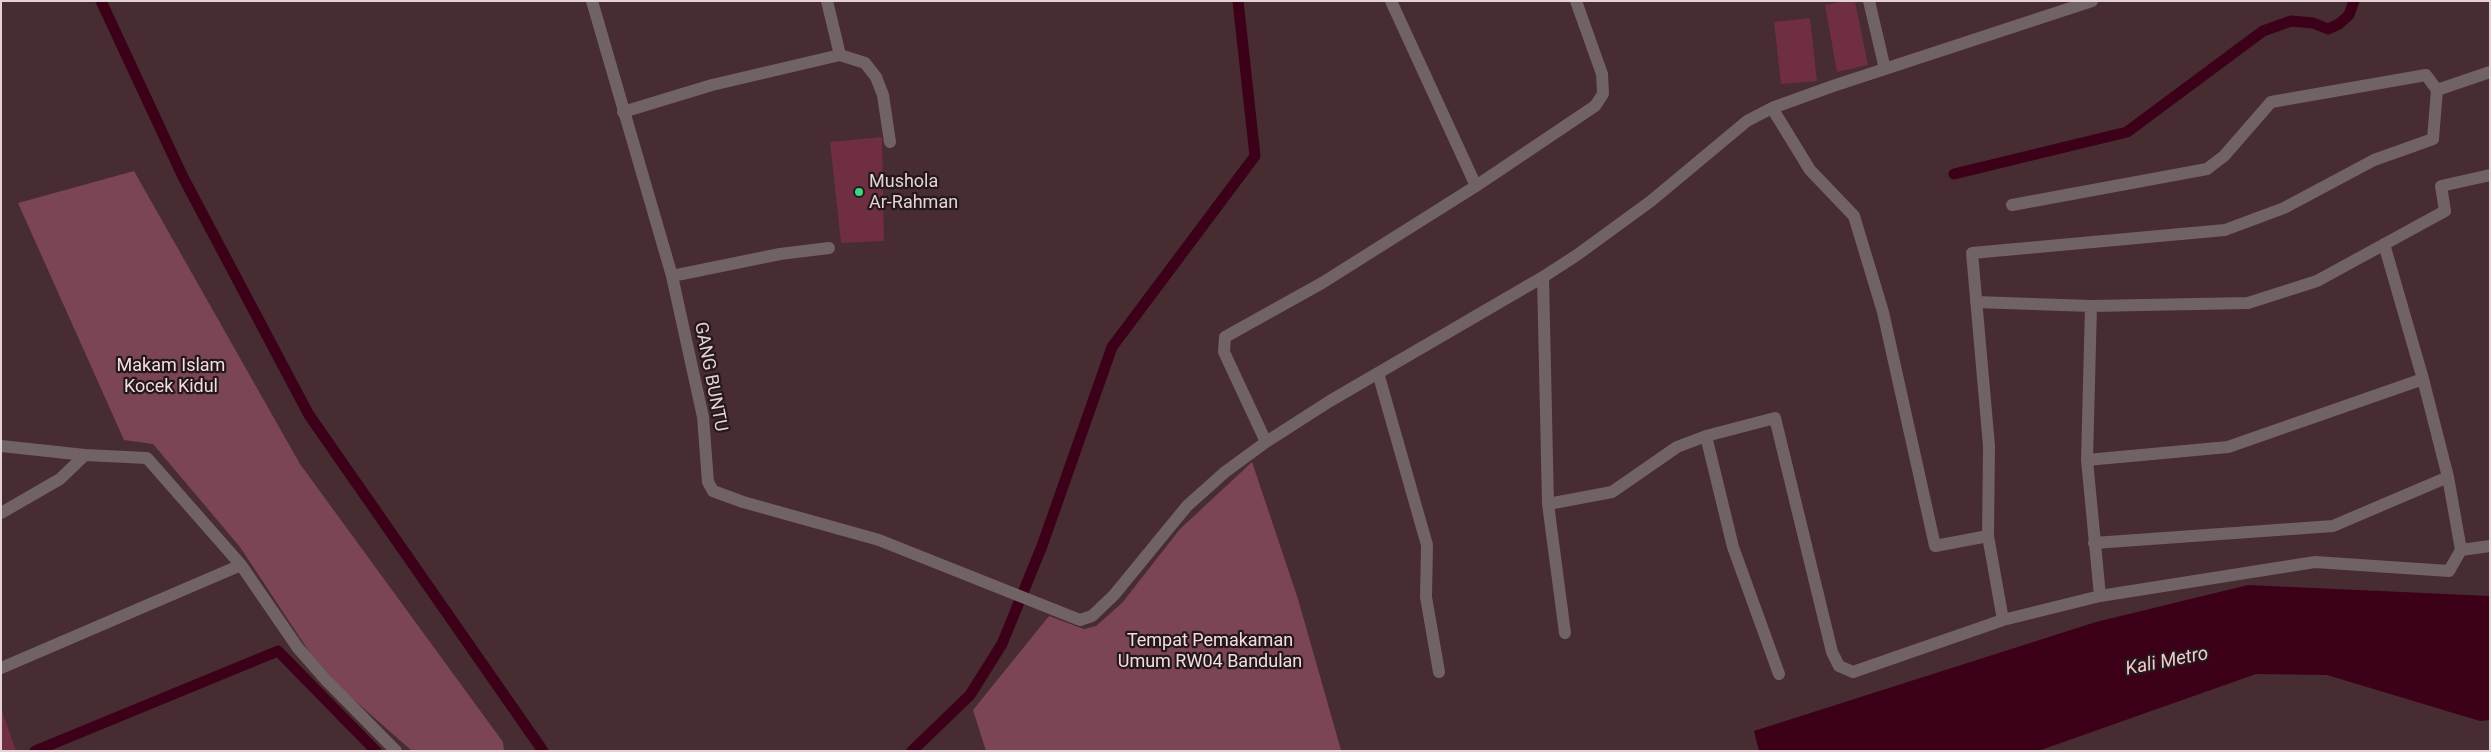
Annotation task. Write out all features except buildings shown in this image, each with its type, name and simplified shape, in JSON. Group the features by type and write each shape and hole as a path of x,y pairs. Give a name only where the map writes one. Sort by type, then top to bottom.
{"street":[{"name":"GANG BUNTU","path":"592,1 672,276 703,417 708,482 713,490 743,502 879,540 1080,620 1092,616 1114,595 1187,506 1225,472 1266,442 1378,373 1544,277 1651,201 1747,121 1772,108 1833,86 2092,1"},
{"path":"827,1 840,55"},
{"path":"1391,1 1476,186"},
{"path":"1266,442 1224,352 1225,337 1322,282 1476,186 1595,106 1603,94 1602,74 1576,1"},
{"path":"1869,1 1885,70"},
{"path":"623,112 712,85 840,55 865,63 876,77 883,95 890,142"},
{"path":"2437,90 2490,72"},
{"path":"2003,620 1988,536 1989,446 1972,253 2225,230 2284,208 2374,160 2433,139 2437,90 2426,75 2271,102 2224,156 2207,169 2012,205"},
{"path":"1772,108 1810,170 1854,216 1883,312 1936,546 1988,536"},
{"path":"1976,302 2091,306 2248,302 2317,281 2445,211 2441,186 2490,175"},
{"path":"1548,504 1612,492 1677,447 1706,436 1775,418 1832,652 1839,666 1853,672 2003,620 2100,596 2315,562 2449,571 2461,550 2448,478 2423,379 2384,244"},
{"path":"672,276 780,254 829,248"},
{"path":"1544,277 1548,504 1564,633"},
{"path":"2091,306 2087,460 2100,596"},
{"path":"1378,373 1427,545 1426,597 1439,672"},
{"path":"2087,460 2228,447 2423,379"},
{"path":"1706,436 1733,547 1779,674"},
{"path":"1,446 85,455 146,458 241,565 298,648 326,680 396,751"},
{"path":"1,512 60,479 85,455"},
{"path":"2094,543 2333,526 2448,478"},
{"path":"2461,550 2490,546"},
{"path":"1,668 241,565"}],"green space":[{"name":"Makam Islam Kocek Kidul","path":"134,171 300,464 503,742 504,751 412,751 345,692 310,653 240,547 153,444 124,440 18,203"},
{"name":"Tempat Pemakaman Umum RW04 Bandulan","path":"1252,462 1298,599 1341,750 986,751 973,710 1049,616 1084,629 1096,626 1122,603 1180,529"}],"water":[{"name":"Kali Metro","path":"2248,585 2490,596 2490,720 2480,721 2327,675 2256,674 2038,751 1759,751 1754,731 2096,622"}],"waterway":[{"path":"101,1 183,177 309,415 543,751"},
{"path":"912,751 970,695 1002,644 1042,546 1112,347 1255,156 1238,1"},
{"path":"1954,174 2127,132 2263,31 2291,21 2313,23 2328,29 2339,24 2349,15 2354,1"},
{"path":"35,751 278,651 376,751"}],"place":[{"name":"Mushola Ar-Rahman","path":"859,192"}]}
